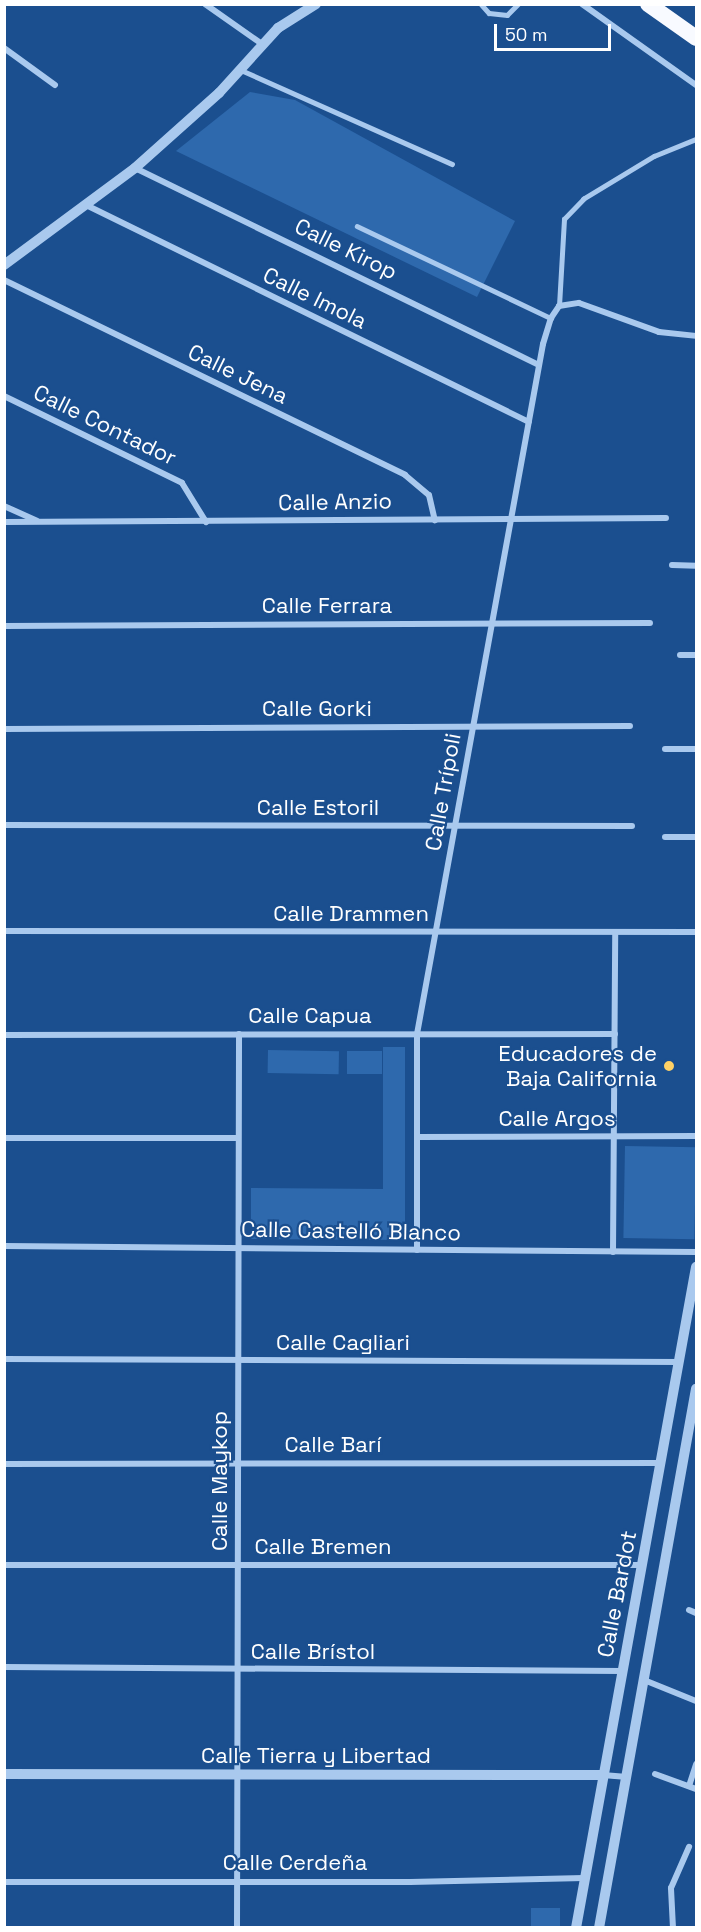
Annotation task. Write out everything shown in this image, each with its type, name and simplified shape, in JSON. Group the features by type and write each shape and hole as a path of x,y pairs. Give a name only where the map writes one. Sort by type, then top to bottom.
{"highway":[{"path":"648,4 696,38"}],"street":[{"path":"205,4 262,44"},
{"path":"4,265 135,168 185,125 241,70 278,28 316,4"},
{"path":"582,4 696,85"},
{"path":"4,48 55,85"},
{"name":"Calle Kirop","path":"135,168 539,365"},
{"name":"Calle Imola","path":"86,205 529,422"},
{"name":"Calle Jena","path":"4,280 405,475 429,495 435,520"},
{"path":"559,306 579,303 659,332 696,336"},
{"name":"Calle Trípoli","path":"417,1250 417,1034 543,344 551,318 559,306"},
{"name":"Calle Contador","path":"4,396 182,483 206,522"},
{"path":"4,506 38,522"},
{"name":"Calle Anzio","path":"4,522 666,518"},
{"path":"672,566 696,566"},
{"name":"Calle Ferrara","path":"4,626 650,622"},
{"path":"680,655 696,655"},
{"name":"Calle Gorki","path":"4,729 630,726"},
{"path":"665,749 696,749"},
{"name":"Calle Estoril","path":"4,825 632,826"},
{"path":"665,837 696,837"},
{"name":"Calle Drammen","path":"4,932 696,932"},
{"path":"613,1252 615,932"},
{"name":"Calle Maykop","path":"237,1928 238,1034"},
{"name":"Calle Capua","path":"4,1035 615,1034"},
{"name":"Calle Argos","path":"417,1137 696,1136"},
{"path":"4,1138 238,1138"},
{"name":"Calle Castelló Blanco","path":"4,1246 696,1252"},
{"name":"Calle Bardot","path":"576,1928 602,1775 681,1362 696,1267"},
{"name":"Calle Cagliari","path":"4,1359 681,1362"},
{"name":"Calle Bardot","path":"599,1928 672,1518 693,1433 696,1389"},
{"name":"Calle Barí","path":"4,1464 661,1463"},
{"path":"652,1512 672,1518"},
{"name":"Calle Bremen","path":"4,1565 642,1565"},
{"path":"689,1610 696,1613"},
{"name":"Calle Brístol","path":"4,1667 622,1671"},
{"path":"644,1680 696,1701"},
{"path":"689,1786 696,1764"},
{"name":"Calle Tierra y Libertad","path":"4,1774 602,1775 627,1777"},
{"path":"656,1774 696,1789"},
{"path":"673,1928 671,1888 689,1847"},
{"name":"Calle Cerdeña","path":"4,1882 236,1880 410,1882 584,1878"}],"lane":[{"path":"481,4 489,13 507,15 518,4"},
{"path":"241,70 452,165"},
{"path":"559,306 564,219 583,200 654,156 696,139"},
{"path":"357,226 551,318"}],"shaded area":[{"path":"250,92 295,100 515,221 477,297 176,151"},
{"path":"383,1047 405,1047 405,1240 251,1239 251,1188 383,1189"},
{"path":"268,1050 339,1051 339,1074 268,1073"},
{"path":"347,1051 382,1051 382,1074 347,1074"},
{"path":"625,1146 696,1147 694,1239 623,1238"},
{"path":"531,1908 560,1908 560,1927 531,1927"}],"place":[{"name":"Educadores de Baja California","path":"669,1066"}]}
